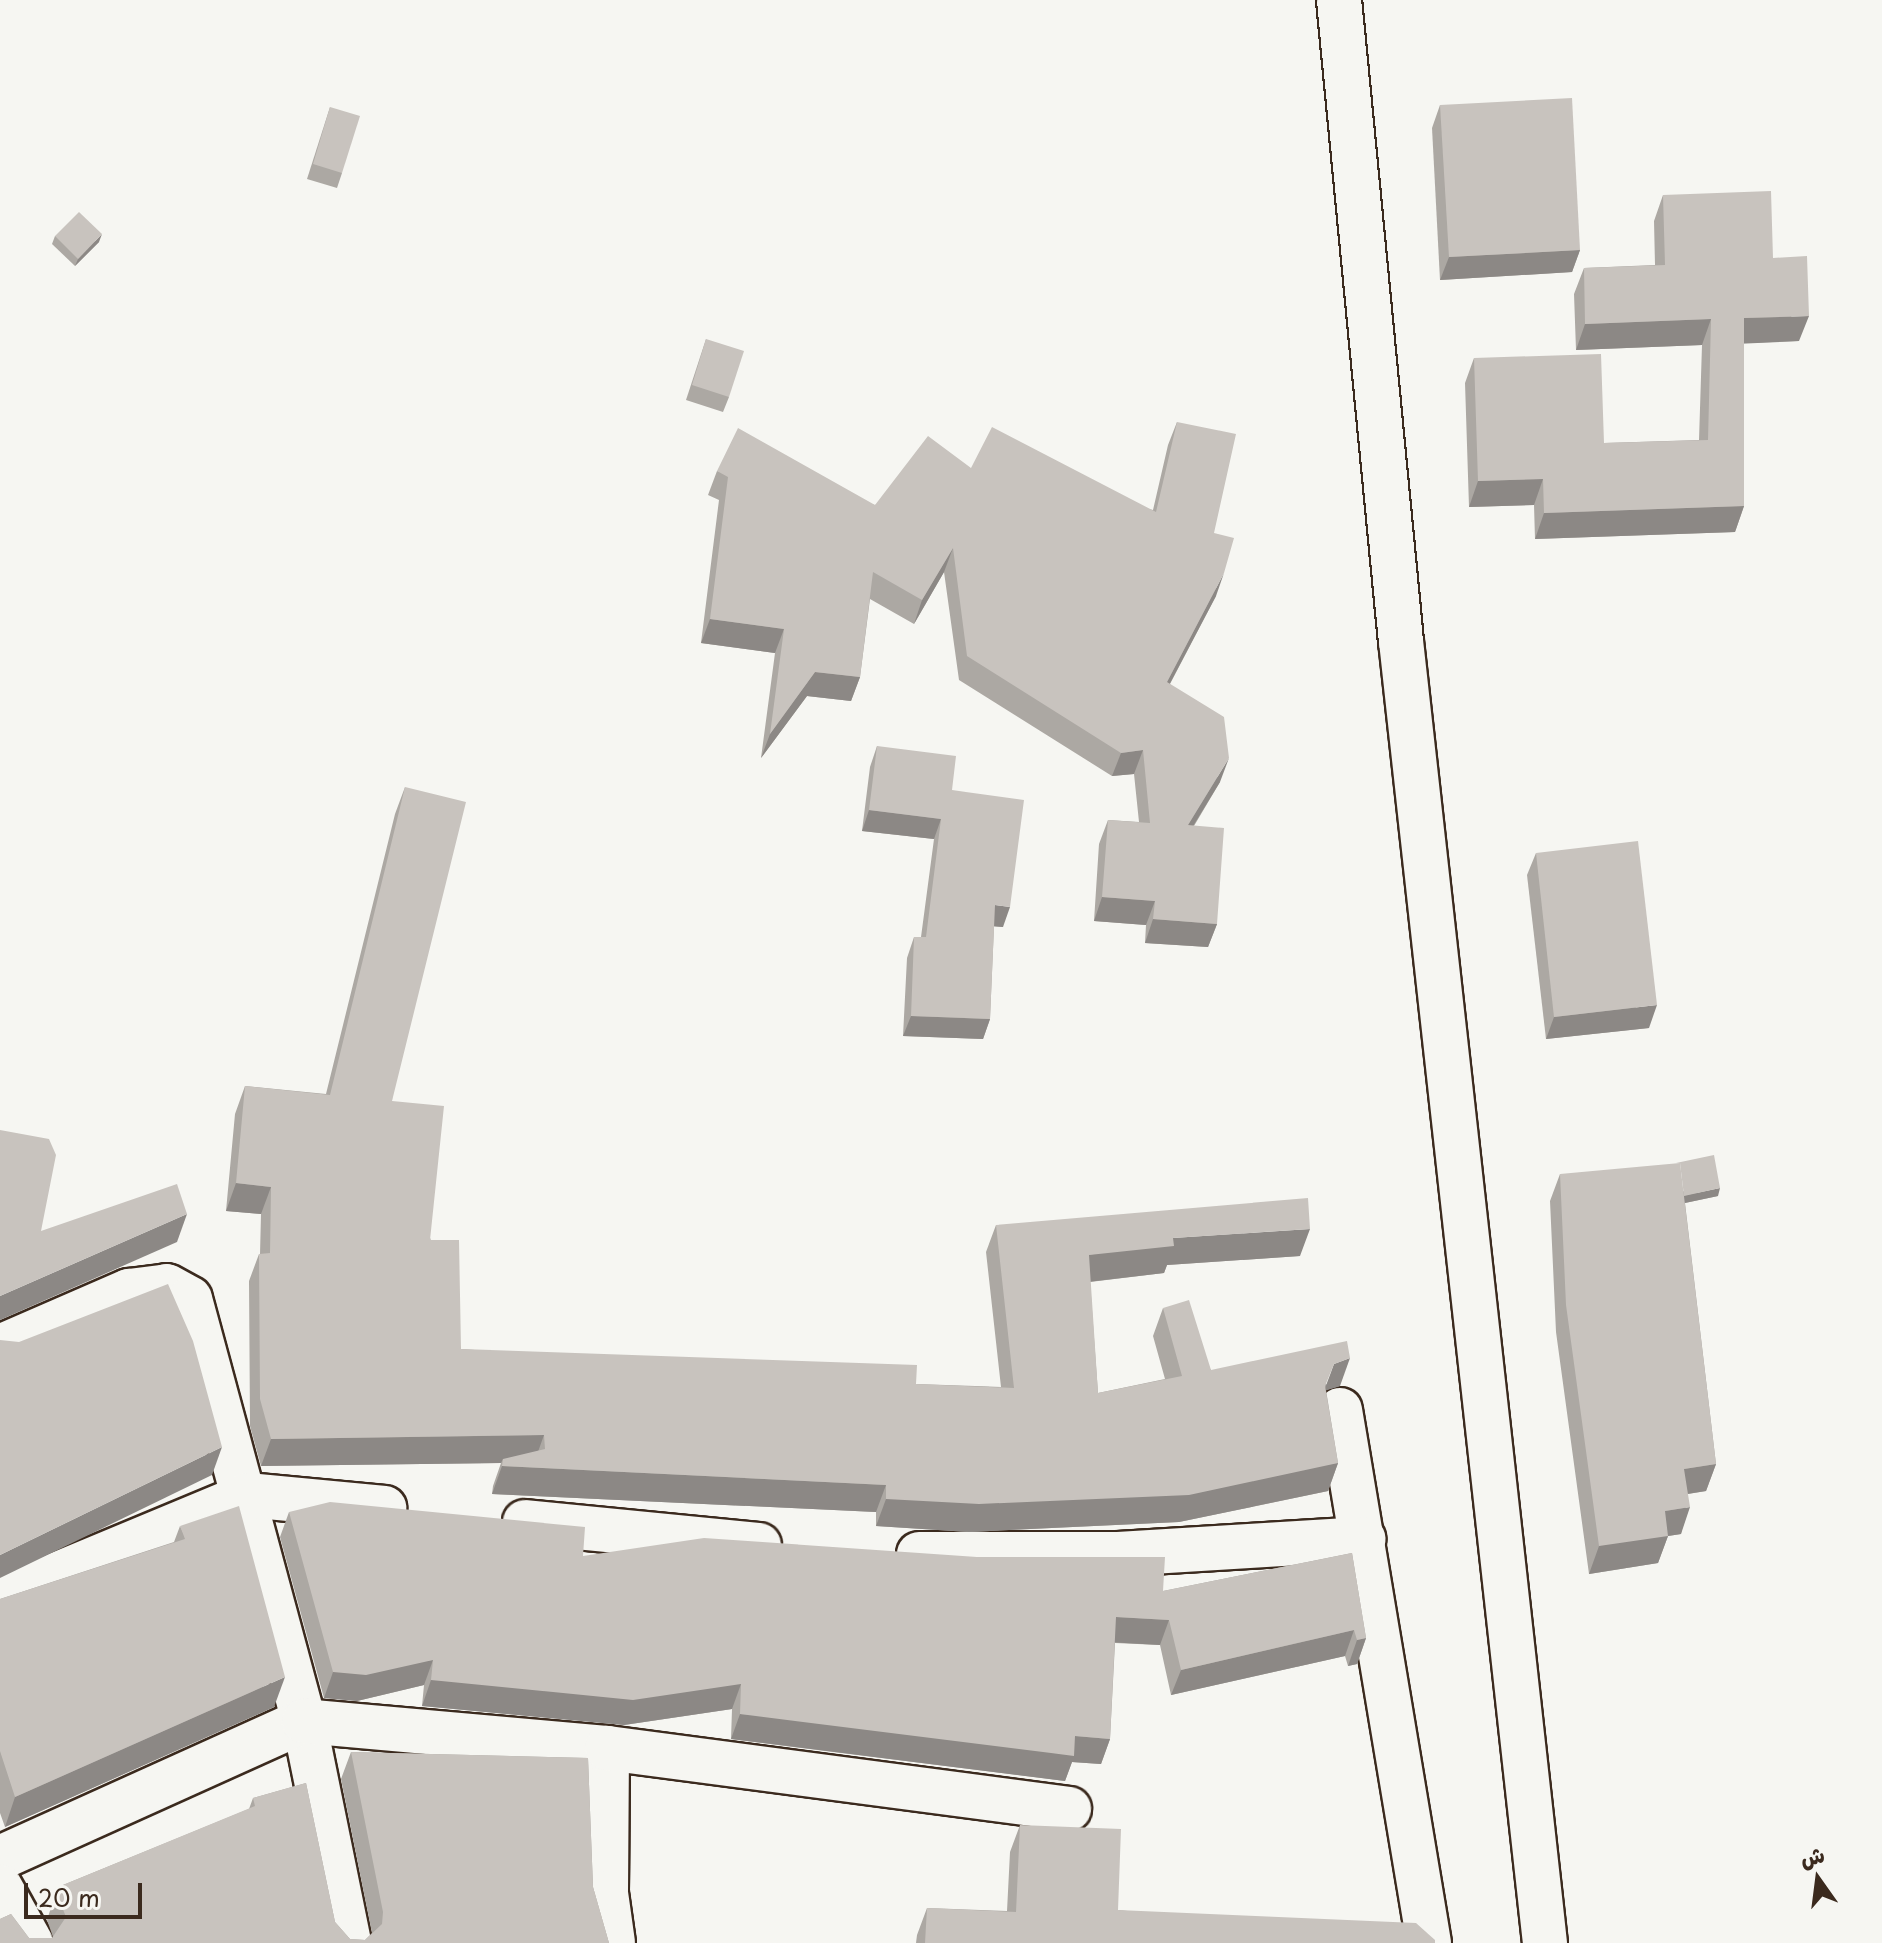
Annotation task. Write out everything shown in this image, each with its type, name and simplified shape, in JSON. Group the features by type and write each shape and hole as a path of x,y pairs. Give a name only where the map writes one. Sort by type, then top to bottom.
{"street":[{"path":"1339,0 1401,641 1545,1943"},
{"path":"0,1347 129,1291 167,1286 190,1299 247,1495 304,1721 349,1943"},
{"path":"1340,1410 1364,1539 1429,1943"},
{"path":"0,1598 247,1495 421,1512"},
{"path":"484,1518 798,1547"},
{"path":"876,1552 1103,1554 1364,1539"},
{"path":"0,1858 304,1721 607,1748 1069,1809"},
{"path":"607,1748 606,1893 613,1943"},
{"path":"0,1887 31,1943"}],"building":[{"path":"1572,98 1580,250 1449,257 1440,105"},
{"path":"330,107 360,116 342,173 313,164"},
{"path":"1771,191 1773,258 1807,256 1809,316 1744,318 1744,506 1544,513 1543,479 1478,481 1474,358 1601,354 1604,443 1708,440 1711,319 1585,324 1584,268 1665,265 1663,195"},
{"path":"79,212 102,234 78,259 55,236"},
{"path":"706,339 744,351 729,397 692,385"},
{"path":"1177,422 1236,434 1214,533 1234,538 1224,573 1167,682 1224,717 1229,758 1188,825 1224,828 1217,924 1153,919 1155,901 1102,897 1108,820 1150,823 1143,750 1121,753 967,656 953,548 922,600 873,572 860,677 815,672 770,734 784,629 710,619 728,477 717,471 738,428 875,505 928,436 971,468 992,427 1156,512"},
{"path":"877,746 956,756 952,790 1024,800 1010,907 995,905 990,1019 911,1016 914,937 926,937 941,819 869,810"},
{"path":"405,787 466,802 392,1101 444,1106 430,1240 459,1240 461,1349 917,1365 916,1384 1014,1388 996,1225 1308,1198 1310,1229 1173,1238 1174,1246 1089,1255 1098,1393 1182,1376 1163,1308 1189,1300 1211,1370 1347,1341 1350,1358 1334,1364 1325,1386 1338,1463 1189,1495 979,1504 886,1499 886,1485 502,1466 503,1459 545,1449 544,1435 271,1439 260,1399 259,1254 270,1253 271,1187 236,1183 245,1086 330,1095"},
{"path":"1638,841 1657,1005 1554,1017 1536,853"},
{"path":"0,1130 49,1139 56,1155 41,1231 177,1184 187,1214 0,1296"},
{"path":"1714,1155 1720,1188 1684,1196 1680,1163 1676,1163"},
{"path":"1680,1163 1716,1464 1684,1469 1690,1507 1665,1511 1668,1536 1599,1546 1566,1305 1560,1174"},
{"path":"168,1284 193,1341 222,1447 0,1555 0,1340 19,1342"},
{"path":"330,1502 585,1527 583,1556 704,1538 977,1557 1165,1557 1163,1591 1352,1553 1366,1638 1357,1640 1354,1630 1181,1670 1169,1620 1116,1617 1110,1739 1075,1736 1074,1756 740,1714 741,1684 633,1700 431,1680 433,1660 366,1675 333,1672 289,1512"},
{"path":"239,1506 285,1677 15,1797 0,1751 0,1599 185,1539 180,1526"},
{"path":"351,1752 588,1758 593,1887 609,1943 0,1943 0,1919 11,1914 29,1938 52,1938 66,1917 56,1892 63,1885 255,1806 253,1798 306,1783 335,1922 350,1939 365,1940 382,1924 383,1912"},
{"path":"1020,1825 1121,1829 1118,1910 1416,1923 1435,1943 925,1943 927,1908 1016,1912"}]}
